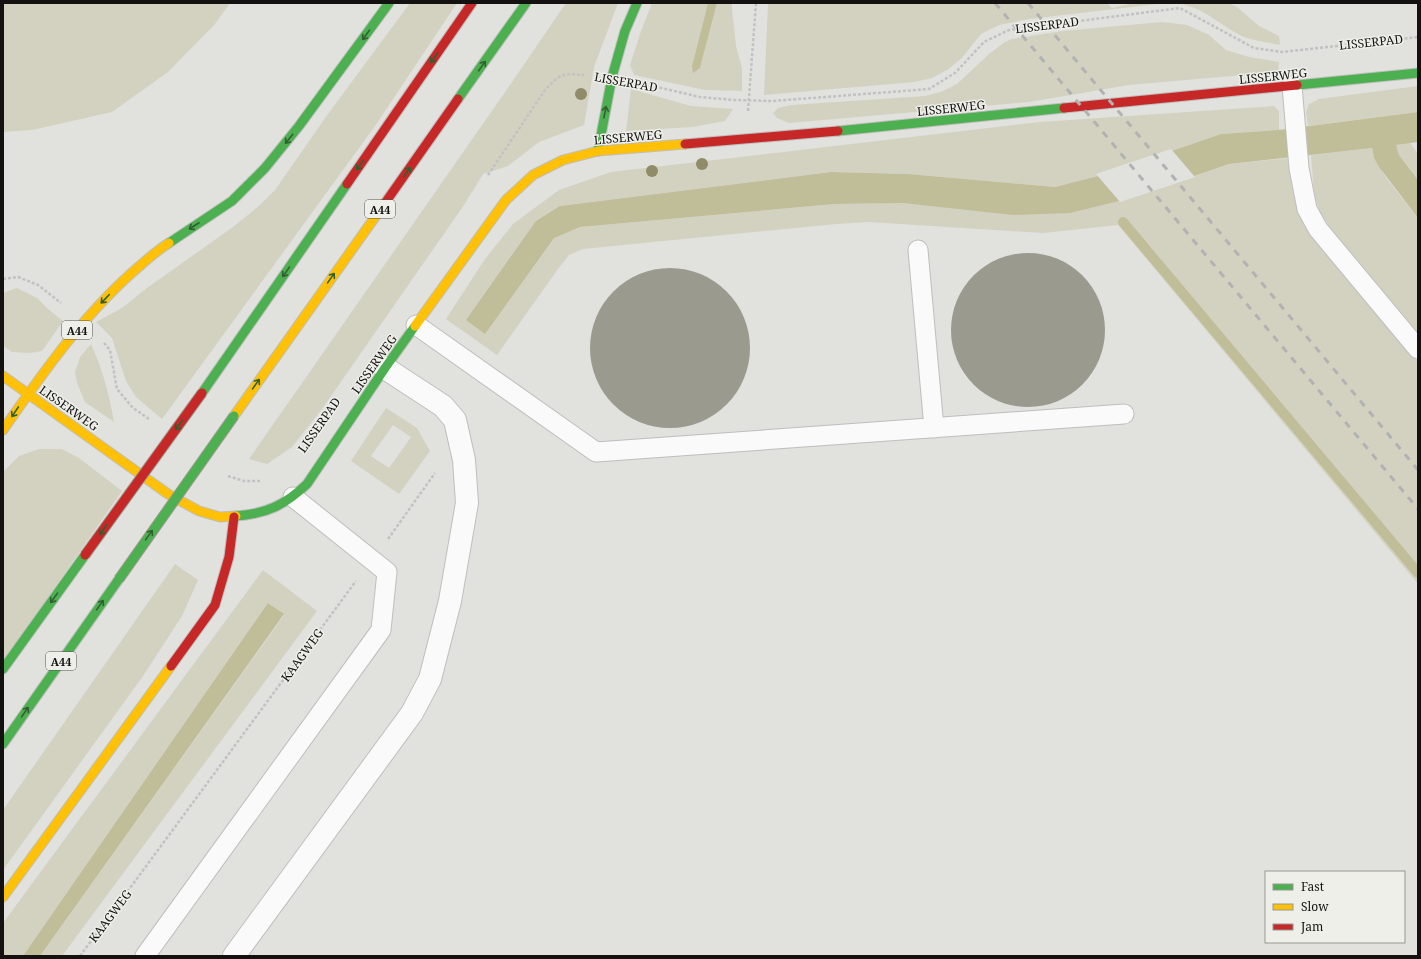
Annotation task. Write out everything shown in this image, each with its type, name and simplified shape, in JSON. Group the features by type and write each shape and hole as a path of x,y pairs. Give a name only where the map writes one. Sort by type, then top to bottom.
{"main road":[{"name":"A44","path":"3,430 28,394 83,322 132,271 162,247 232,201 265,168 299,126 389,3"},
{"path":"3,669 202,393 472,3"},
{"name":"A44","path":"3,744 526,3"},
{"path":"598,151 612,77 625,31 638,3"},
{"name":"LISSERWEG","path":"3,376 168,494 200,511 220,517 252,515 271,509 293,497 307,484 416,325 506,200 533,175 563,160 598,151 745,140 1418,73"},
{"path":"3,897 214,605 229,558 234,517"}],"street":[{"path":"234,956 412,713 430,679 450,601 467,502 464,460 455,420 443,406 386,368"}],"lane":[{"path":"1292,86 1299,168 1307,209 1318,229 1418,349"},
{"path":"918,250 934,428"},
{"path":"416,325 596,452 1124,414"},
{"path":"145,956 381,630 387,572 293,497"}],"path":[{"path":"745,140 756,3"},
{"name":"LISSERPAD","path":"488,176 545,90 555,79 565,74 612,77 700,97 773,101 928,89 955,73 984,42 1009,30 1180,8 1254,48 1282,52 1418,37"},
{"path":"3,279 18,277 38,285 83,322 110,350 117,389 133,408 152,421"},
{"name":"KAAGWEG","path":"80,956 436,472"},
{"path":"225,475 244,481 260,481 266,478"}],"green space":[{"path":"3,3 230,3 215,24 168,72 112,112 32,130 3,132"},
{"path":"410,3 457,3 375,126 162,419 136,397 126,381 112,338 96,322 122,308 147,288 233,227 259,206 275,190 328,114"},
{"path":"566,3 618,3 594,67 584,125 539,142 508,166 483,174 464,205 322,409 292,447 267,464 249,459 510,85"},
{"path":"652,3 708,3 692,66 700,68 717,3 732,3 736,46 742,68 742,91 705,90 634,75 630,65"},
{"path":"768,3 1107,3 1112,8 1133,3 1166,3 1029,19 999,25 981,34 961,59 947,70 932,78 914,82 764,95"},
{"path":"1174,3 1229,3 1237,7 1259,26 1279,36 1280,45 1245,37 1201,11 1184,4"},
{"path":"1162,22 1187,25 1209,35 1226,50 1249,57 1279,62 1278,72 1129,85 1029,102 789,123 777,118 773,113 778,108 792,105 925,96 941,92 957,84 989,54 1005,42 1012,39 1063,31"},
{"path":"1418,86 1418,112 1308,126 1306,112 1309,104 1319,99"},
{"path":"631,89 691,106 733,109 725,121 693,127 626,131"},
{"path":"1274,106 1279,111 1279,130 1221,134 1102,175 1055,187 908,174 831,172 560,206 542,254 554,237 580,227 835,204 1127,199 1229,164 1291,158 1297,201 1304,224 1418,362 1418,584 1118,225 1043,233 869,222 583,249 569,255 497,355 446,319 485,259 513,224 559,190 611,172 1040,122"},
{"path":"1410,143 1418,154 1418,180 1399,155 1396,145"},
{"path":"1372,148 1374,158 1387,179 1418,218 1418,334 1331,229 1319,210 1314,193 1311,155"},
{"path":"17,288 37,298 63,321 42,351 30,353 12,352 3,346 3,293"},
{"path":"91,344 105,382 114,422 85,402 77,383 75,372 80,357"},
{"path":"386,408 417,428 430,451 399,494 351,461","holes":["393,425 411,437 389,468 371,456"]},
{"path":"39,449 62,449 79,458 122,491 3,662 3,472 19,456"},
{"path":"175,564 198,580 182,616 143,676 3,870 3,810"},
{"path":"263,570 317,611 62,956 40,956 284,615 269,603 23,956 3,956 3,923"}],"shaded area":[{"path":"708,3 717,3 700,68 693,73 692,66"},
{"path":"1418,112 1418,142 1396,145 1399,155 1418,180 1418,218 1379,167 1374,158 1372,148 1229,164 1127,199 1070,213 1013,215 903,203 835,204 580,227 554,238 485,334 466,320 536,221 560,206 831,172 908,174 1055,187 1102,175 1221,134 1279,130"},
{"path":"268,603 284,614 40,956 23,956"}],"pier":[{"path":"1171,149 1195,177 1120,202 1096,174"}],"building":[{"path":"1028,253 1043,255 1064,262 1071,266 1087,281 1092,287 1099,301 1105,330 1103,345 1096,366 1092,373 1077,389 1071,394 1057,401 1028,407 1013,405 992,398 985,394 969,379 964,373 957,359 951,330 953,315 960,294 964,287 979,271 985,266 999,259"},
{"path":"678,268 693,271 708,277 727,291 737,303 744,317 749,332 749,364 744,379 737,393 727,405 715,415 693,425 678,428 662,428 647,425 625,415 613,405 603,393 591,364 590,340 593,325 603,303 613,291 625,281 654,269"}],"waterway":[{"path":"1123,222 1418,573"}],"railway":[{"path":"995,3 1418,509"},
{"path":"1028,3 1418,470"}],"traffic: fast":[{"path":"169,243 232,201 265,168 299,126 389,3"},
{"path":"458,99 526,3"},
{"path":"598,151 612,77 625,31 637,3"},
{"path":"1297,85 1418,73"},
{"path":"838,131 1064,108"},
{"path":"202,393 347,184"},
{"path":"236,516 266,511 291,498 307,484 415,326"},
{"path":"119,579 234,416"},
{"path":"3,669 85,555"},
{"path":"3,744 119,579"}],"traffic: slow":[{"path":"415,326 506,200 533,175 563,160 598,151 685,144"},
{"path":"234,416 385,203"},
{"path":"3,430 50,364 85,321 122,282 152,255 169,243"},
{"path":"3,376 168,494 199,511 220,517 236,516"},
{"path":"3,897 171,666"}],"traffic: jam":[{"path":"347,184 472,3"},
{"path":"1064,108 1297,85"},
{"path":"385,203 458,99"},
{"path":"685,144 838,131"},
{"path":"85,555 202,393"},
{"path":"171,666 215,605 229,557 234,517"}]}
